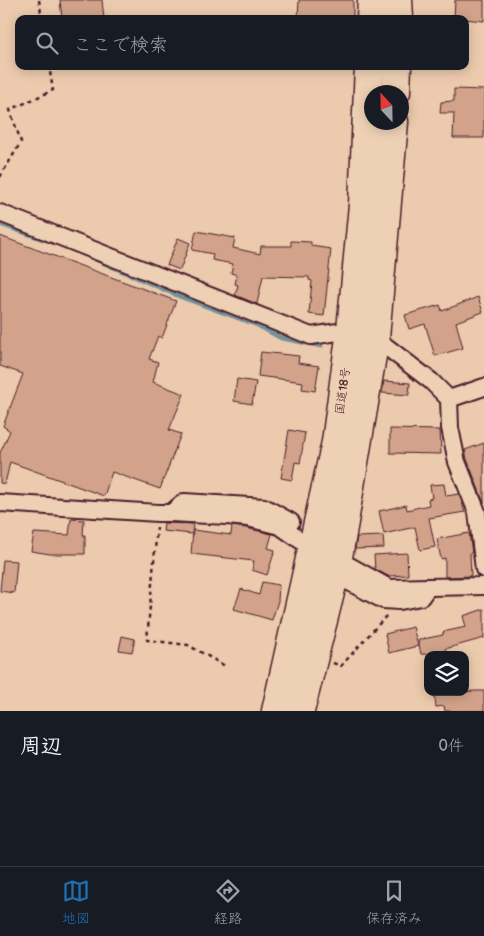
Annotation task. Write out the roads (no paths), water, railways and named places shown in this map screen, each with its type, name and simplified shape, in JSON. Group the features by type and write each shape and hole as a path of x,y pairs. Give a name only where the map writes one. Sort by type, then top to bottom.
{"highway":[{"path":"371,15 372,0"},
{"path":"398,0 398,15"},
{"name":"国道18号","path":"276,711 336,442 363,334 363,205 369,70"},
{"path":"396,85 397,70"},
{"name":"国道18号","path":"300,711 342,567 363,334 393,130"}],"street":[{"path":"0,213 311,336 363,334 432,381 449,399 450,428 457,462 477,512 484,569"},
{"path":"449,399 484,387"},
{"path":"165,513 184,502 264,507 292,522"},
{"path":"0,503 248,518 280,526 342,567 389,588 484,586"},
{"path":"342,567 350,582 384,600 400,601 421,596 428,587"}],"waterway":[{"path":"0,224 46,240"},
{"path":"90,257 181,297 257,325 281,338 321,346"}]}
